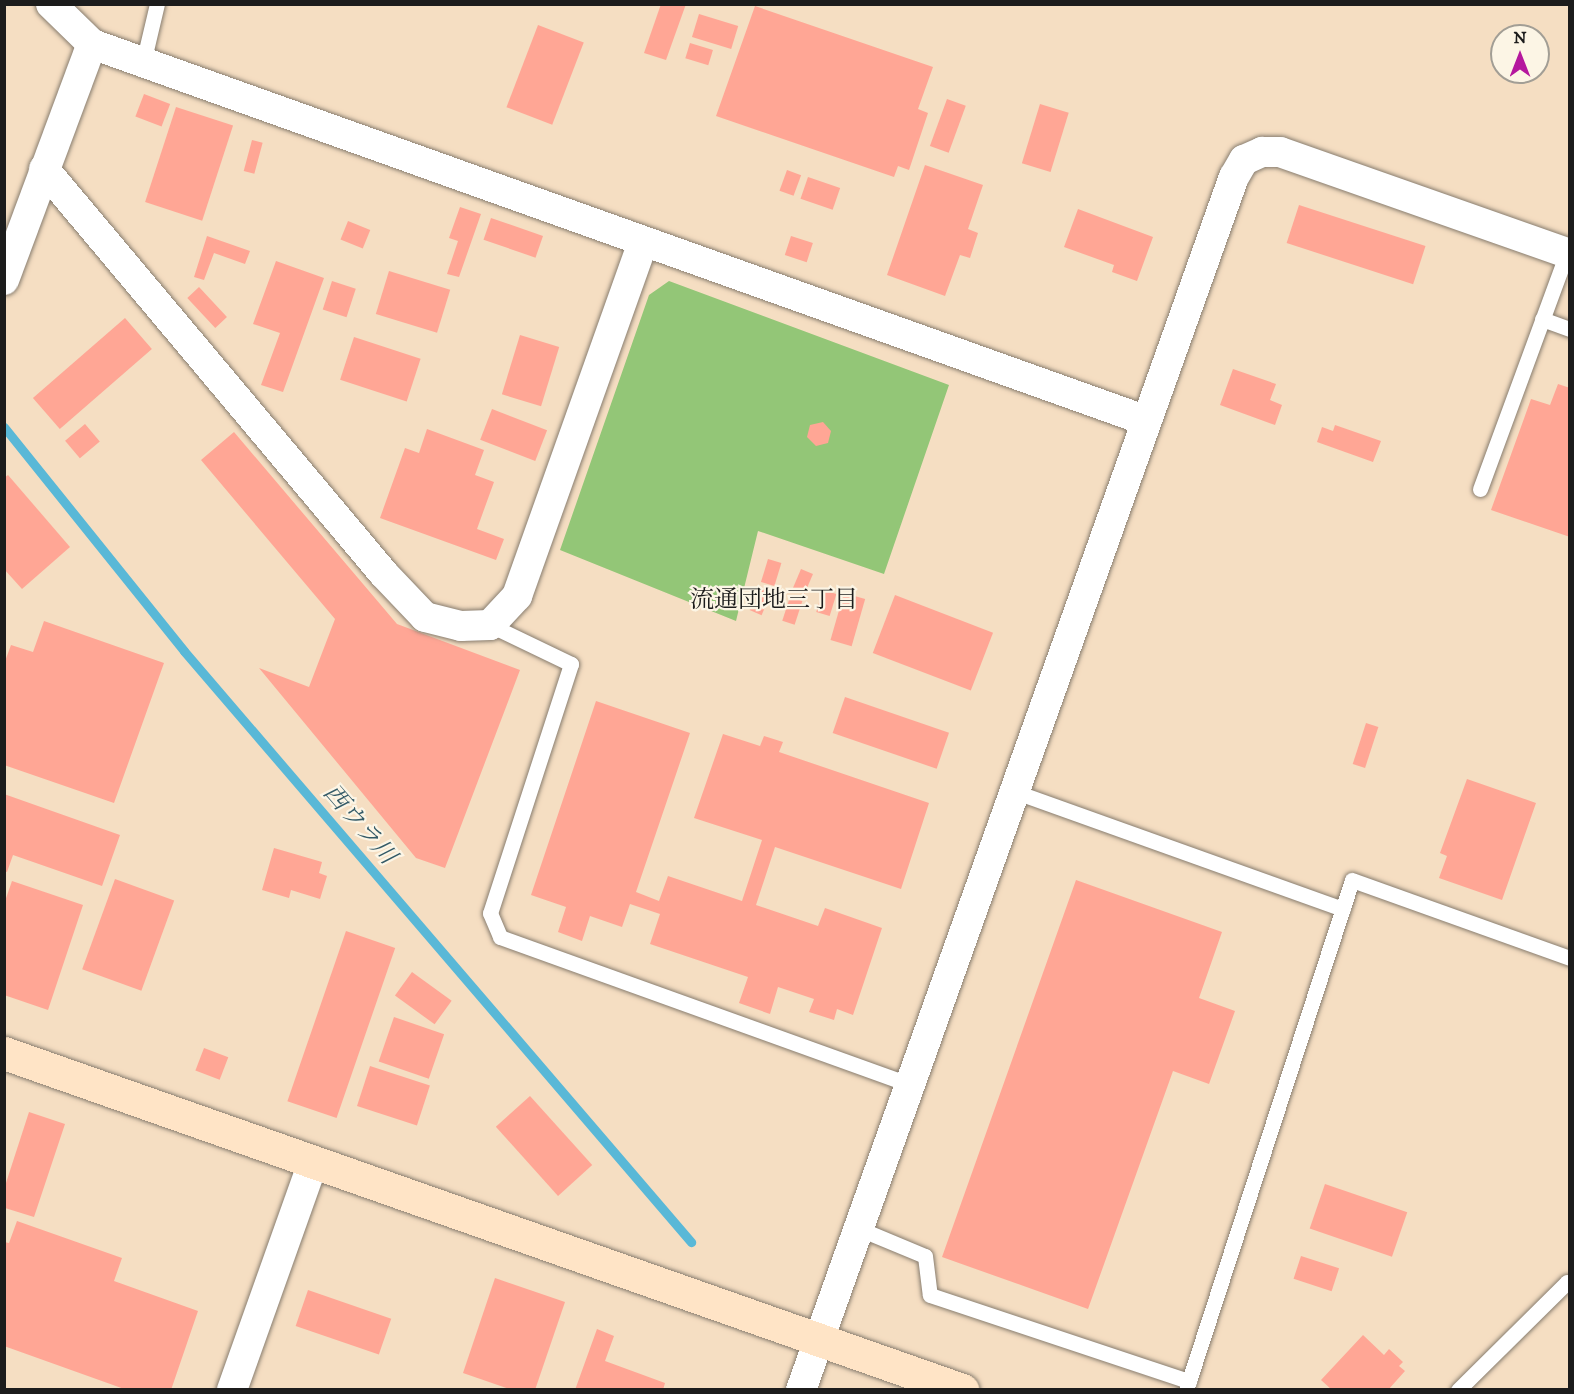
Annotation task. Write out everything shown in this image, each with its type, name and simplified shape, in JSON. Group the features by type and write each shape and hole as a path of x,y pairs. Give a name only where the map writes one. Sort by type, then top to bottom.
{"street":[{"path":"51,4 92,44 643,243 1147,421"},
{"path":"4,280 92,44"},
{"path":"801,1389 912,1085 1234,177 1244,160 1262,152 1280,152 1568,254"},
{"path":"44,169 376,565 424,617 461,626 490,626 516,596 643,243"},
{"path":"4,1053 962,1389"},
{"path":"232,1389 313,1162"}],"lane":[{"path":"143,63 157,4"},
{"path":"1480,489 1568,254"},
{"path":"1542,319 1569,329"},
{"path":"490,626 571,664 490,913 500,937 912,1085"},
{"path":"1016,792 1343,909"},
{"path":"860,1229 925,1256 930,1294 1187,1385 1352,880 1569,958"},
{"path":"1458,1389 1567,1281 1569,1282"}],"green space":[{"path":"669,281 949,385 884,574 758,531 736,621 560,550 649,295"}],"building":[{"path":"661,4 686,4 666,60 644,53"},
{"path":"755,6 933,67 918,109 928,113 909,170 898,166 894,177 716,116"},
{"path":"699,14 738,26 731,49 692,37"},
{"path":"538,25 584,43 552,125 506,107"},
{"path":"690,43 713,50 708,65 685,58"},
{"path":"144,94 170,104 162,126 135,116"},
{"path":"947,99 966,106 949,153 930,146"},
{"path":"1040,104 1069,113 1051,172 1022,163"},
{"path":"176,107 233,126 202,221 145,202"},
{"path":"252,140 263,143 254,174 244,171"},
{"path":"925,165 983,185 968,229 978,233 970,258 960,255 945,296 887,275"},
{"path":"787,170 801,175 794,196 779,191"},
{"path":"808,177 840,188 833,210 801,199"},
{"path":"1299,205 1425,246 1413,284 1287,243"},
{"path":"460,207 481,214 459,277 447,274 458,241 449,238"},
{"path":"1078,209 1153,237 1137,281 1112,272 1114,265 1064,247"},
{"path":"491,218 543,236 536,258 484,240"},
{"path":"348,221 370,230 363,249 341,240"},
{"path":"207,236 250,251 245,264 214,253 204,280 194,277"},
{"path":"791,236 813,243 807,262 785,255"},
{"path":"276,261 324,278 283,392 261,385 280,333 253,324"},
{"path":"389,271 450,290 437,333 376,314"},
{"path":"332,281 356,289 347,317 323,310"},
{"path":"199,287 227,317 215,328 187,298"},
{"path":"125,318 152,349 60,429 33,398"},
{"path":"520,335 559,347 541,406 502,394"},
{"path":"354,337 421,359 407,401 340,380"},
{"path":"1233,369 1276,384 1270,400 1282,405 1275,425 1220,405"},
{"path":"1558,384 1570,388 1570,537 1491,510 1531,399 1550,405"},
{"path":"492,409 547,430 535,461 480,440"},
{"path":"823,422 831,431 828,443 816,446 807,437 810,425"},
{"path":"85,424 100,442 80,458 65,441"},
{"path":"1335,425 1381,441 1373,462 1317,442 1322,427 1333,431"},
{"path":"427,429 484,450 475,475 494,482 477,529 504,539 496,560 380,518 405,448 419,453"},
{"path":"234,432 397,624 520,670 445,868 416,858 259,668 309,687 335,619 201,460"},
{"path":"8,475 70,547 22,589 4,569 4,478"},
{"path":"768,559 781,563 774,586 761,582"},
{"path":"801,569 813,574 804,594 792,589"},
{"path":"759,588 771,593 762,615 750,610"},
{"path":"823,590 836,594 830,616 816,612"},
{"path":"844,593 865,599 852,646 830,640"},
{"path":"895,595 993,633 971,691 873,653"},
{"path":"790,597 802,601 795,625 782,621"},
{"path":"44,621 164,663 114,803 4,765 4,664 11,645 33,652"},
{"path":"845,697 949,733 937,769 833,733"},
{"path":"596,701 690,733 636,892 659,901 668,876 742,901 762,840 694,818 723,734 760,746 764,736 783,742 779,752 929,803 901,889 775,847 756,905 818,926 825,908 882,928 853,1015 837,1009 834,1020 809,1012 814,999 778,987 770,1014 739,1003 748,977 650,944 660,914 630,904 622,927 590,916 582,941 558,932 566,907 531,895"},
{"path":"1366,723 1378,727 1365,768 1353,764"},
{"path":"1467,779 1536,803 1502,900 1439,878 1447,856 1440,853"},
{"path":"4,794 120,835 102,886 13,855 7,872 4,871"},
{"path":"274,848 322,862 319,873 327,876 320,899 291,890 289,898 262,890"},
{"path":"115,879 174,901 141,991 82,969"},
{"path":"1076,880 1222,932 1199,998 1235,1011 1209,1084 1173,1071 1088,1309 942,1257"},
{"path":"12,881 83,905 48,1010 4,995 4,904"},
{"path":"346,931 395,948 337,1118 287,1101"},
{"path":"412,972 452,1001 435,1024 395,995"},
{"path":"394,1017 444,1034 429,1079 379,1061"},
{"path":"204,1048 228,1057 220,1080 195,1070"},
{"path":"370,1066 430,1085 417,1125 357,1106"},
{"path":"530,1096 592,1165 558,1196 496,1127"},
{"path":"29,1112 65,1124 34,1217 5,1208 5,1186"},
{"path":"1325,1184 1407,1212 1392,1257 1310,1228"},
{"path":"17,1221 122,1258 114,1281 198,1311 171,1390 127,1390 4,1346 4,1242 9,1243"},
{"path":"1301,1256 1339,1268 1332,1291 1294,1279"},
{"path":"495,1278 565,1302 535,1390 512,1390 463,1373"},
{"path":"308,1290 391,1319 379,1355 296,1326"},
{"path":"597,1329 614,1336 605,1361 665,1383 663,1390 575,1390"},
{"path":"1363,1335 1384,1355 1389,1349 1403,1362 1399,1366 1405,1371 1388,1390 1332,1390 1321,1380"}],"waterway":[{"name":"西ウラ川","path":"4,427 184,651 691,1242"}],"district":[{"name":"流通団地三丁目","path":"774,601"}]}
